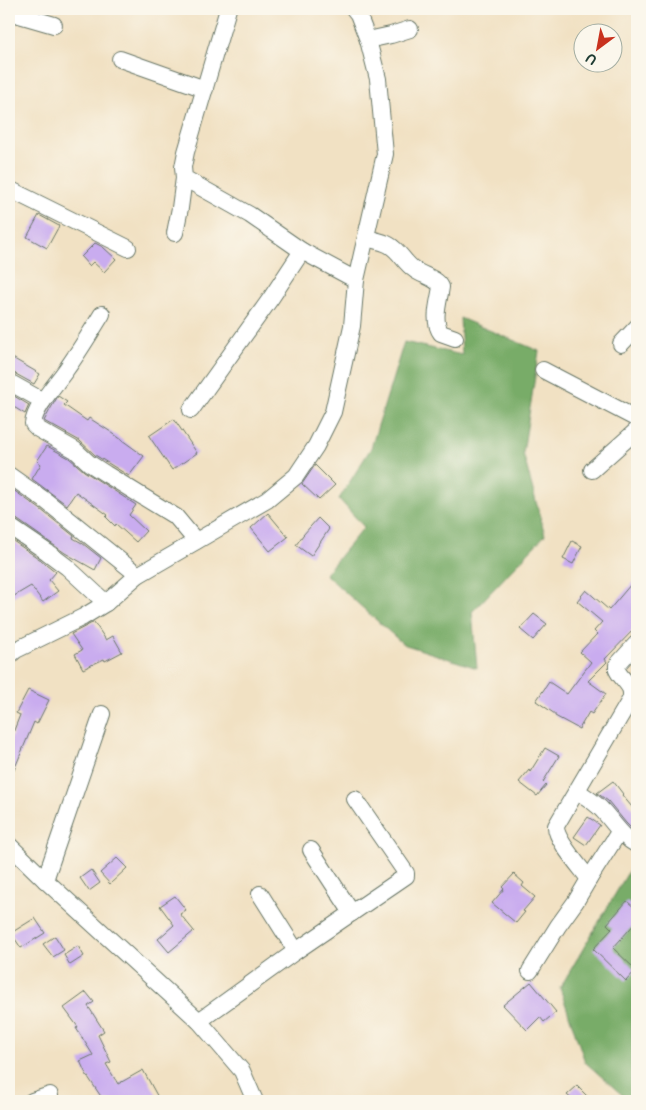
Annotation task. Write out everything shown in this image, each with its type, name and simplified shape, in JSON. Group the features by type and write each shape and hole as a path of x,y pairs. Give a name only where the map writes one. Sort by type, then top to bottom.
{"street":[{"path":"175,233 180,208 186,152 228,9"},
{"path":"9,656 16,650 83,617 106,603 138,575 267,500 296,476 316,446 332,412 352,326 356,280 385,154 378,79 371,39 354,9"},
{"path":"9,12 54,25"},
{"path":"371,39 410,29"},
{"path":"120,59 205,89"},
{"path":"184,178 250,215 302,251 356,280"},
{"path":"9,189 128,248"},
{"path":"366,238 391,246 414,270 440,284 442,287 437,313 437,325 441,333 455,338"},
{"path":"191,410 302,251"},
{"path":"102,314 68,368 43,401 33,424 75,450 89,463 131,491 176,517 196,541"},
{"path":"621,344 637,327"},
{"path":"543,370 637,419"},
{"path":"9,382 43,401"},
{"path":"592,470 637,430"},
{"path":"9,476 46,501 138,575"},
{"path":"9,526 60,562 106,603"},
{"path":"589,880 561,842 556,826 631,696 632,692 629,686 618,674 617,665 637,643"},
{"path":"45,880 102,714"},
{"path":"577,791 602,809 619,832 637,845"},
{"path":"199,1021 296,951 406,876 406,873 355,799"},
{"path":"530,971 619,832"},
{"path":"9,845 199,1021 242,1071 255,1101"},
{"path":"310,850 352,913"},
{"path":"260,894 296,951"},
{"path":"32,1101 50,1095"}],"green space":[{"path":"460,318 539,351 523,453 545,535 472,612 477,668 403,644 325,574 364,527 339,499 371,448 404,342 462,355"},
{"path":"637,857 637,1101 629,1101 585,1062 560,988"}],"building":[{"path":"39,215 59,226 47,248 27,237"},
{"path":"95,243 103,247 116,259 104,272 93,262 89,266 81,257"},
{"path":"9,356 40,374 34,384 9,372"},
{"path":"9,393 29,405 25,414 9,404"},
{"path":"58,396 67,402 64,405 87,421 89,418 111,432 144,456 129,476 95,455 80,441 44,421"},
{"path":"174,419 197,453 172,470 149,436"},
{"path":"47,446 69,458 84,471 136,505 129,515 146,531 136,542 116,524 115,526 106,517 108,515 76,492 67,505 32,479 41,464 37,461"},
{"path":"315,465 335,485 319,500 302,484"},
{"path":"9,487 40,509 74,536 73,538 101,558 95,570 65,553 15,518 9,516"},
{"path":"268,513 288,537 270,551 251,528"},
{"path":"318,518 329,529 311,556 296,545"},
{"path":"10,539 56,572 49,580 58,591 43,602 31,586 9,599"},
{"path":"572,541 582,546 573,564 563,559"},
{"path":"637,577 637,626 605,659 607,662 588,681 606,694 592,714 589,712 579,729 555,716 555,714 536,701 549,682 567,694 591,662 580,652 597,634 594,631 602,622 577,601 586,590 609,610"},
{"path":"534,614 547,624 533,640 520,629"},
{"path":"94,622 106,640 113,636 122,652 83,669 75,654 82,650 71,634"},
{"path":"28,690 49,700 37,724 34,722 9,782 9,743 20,715 16,713"},
{"path":"545,748 559,756 543,782 546,785 537,796 519,782 529,770 530,772"},
{"path":"613,781 637,813 636,833 608,801 597,793"},
{"path":"588,817 600,825 586,845 574,837"},
{"path":"117,858 127,868 110,884 100,873"},
{"path":"91,870 100,883 89,891 80,878"},
{"path":"514,874 524,883 522,886 535,897 516,923 492,903 504,889 502,887"},
{"path":"175,896 186,910 180,914 194,931 169,952 158,939 174,925 160,906"},
{"path":"627,901 637,910 637,921 613,948 636,970 626,981 593,949 612,929 607,924"},
{"path":"35,918 45,933 21,948 11,933"},
{"path":"55,936 64,950 53,957 43,944"},
{"path":"78,946 84,956 70,965 64,955"},
{"path":"531,982 556,1012 544,1022 540,1017 527,1030 503,1005"},
{"path":"86,992 94,1002 88,1006 104,1031 98,1035 111,1062 106,1064 118,1084 143,1070 160,1101 104,1101 86,1074 80,1061 93,1055 76,1028 78,1027 64,1008"},
{"path":"577,1086 592,1101 574,1101 567,1095"}]}
